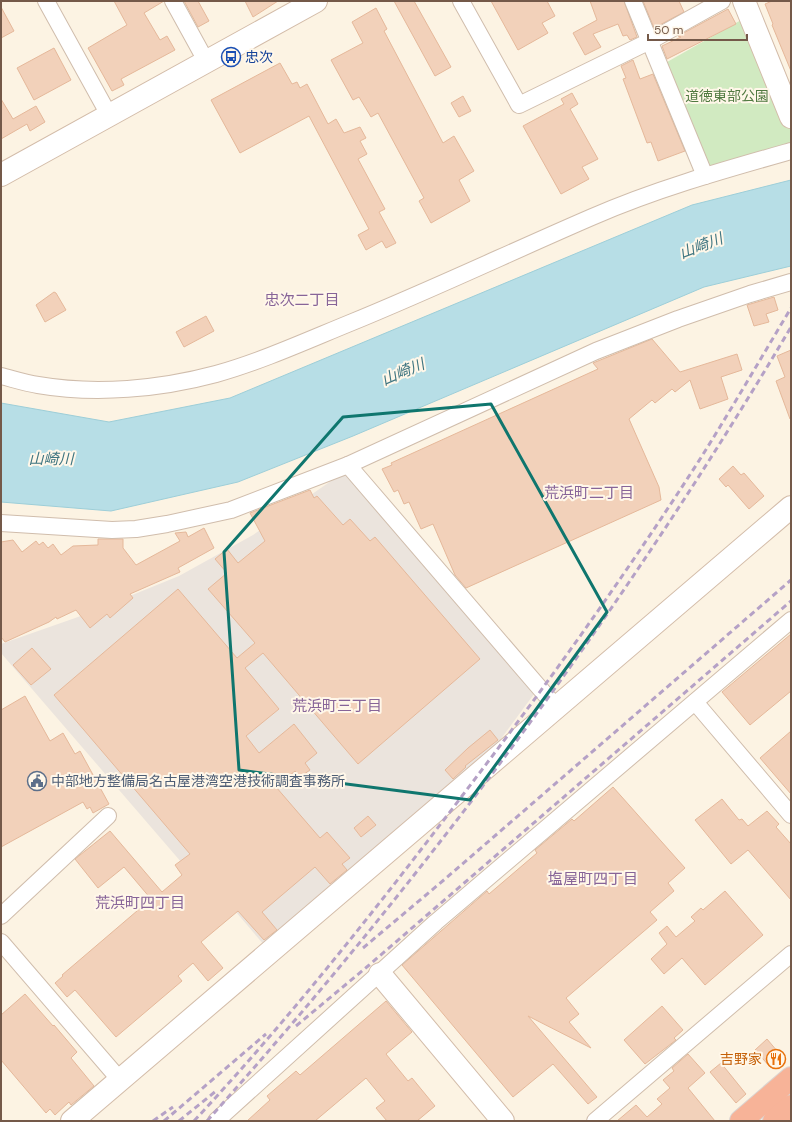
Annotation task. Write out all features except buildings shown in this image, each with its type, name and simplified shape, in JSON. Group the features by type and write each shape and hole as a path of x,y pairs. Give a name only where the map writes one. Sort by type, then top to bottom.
{"highway":[{"path":"741,1121 791,1078"},
{"path":"756,1121 791,1091"},
{"path":"774,1121 791,1106"}],"street":[{"path":"46,1 109,115"},
{"path":"173,1 206,61"},
{"path":"461,1 519,105 650,41 722,1"},
{"path":"633,1 705,176"},
{"path":"744,1 791,117"},
{"path":"1,175 311,2"},
{"path":"1,376 37,385 90,390 183,382 218,373 266,358 413,297 594,216 705,176 791,151"},
{"path":"1,523 112,530 167,524 231,510 348,465 596,351 678,319 750,294 791,282"},
{"path":"348,465 556,707"},
{"path":"72,1121 791,507"},
{"path":"216,1121 476,887 791,620"},
{"path":"695,702 791,815"},
{"path":"1,916 108,816"},
{"path":"1,942 120,1080"},
{"path":"595,1121 791,954"},
{"path":"380,974 502,1121"}],"highlighted area":[{"path":"491,404 607,612 470,800 239,770 224,552 343,417"}],"shaded area":[{"path":"344,472 537,690 489,755 264,945 196,865 188,870 1,653 1,644 78,617 179,576 253,535"}],"green space":[{"name":"道徳東部公園","path":"750,15 791,117 791,151 705,176 660,66"}],"water":[{"name":"山崎川","path":"791,180 791,266 704,287 353,436 238,482 111,511 1,502 1,403 109,422 230,398 692,205"}],"railway":[{"path":"194,1121 264,1043 332,962 430,838 524,713 585,629 674,500 791,308"},
{"path":"207,1121 288,1028 367,933 444,837 518,738 590,638 660,536 727,433 791,327"},
{"path":"363,948 791,580"},
{"path":"296,1026 368,966 791,601"},
{"path":"164,1121 266,1034"},
{"path":"179,1121 216,1091"},
{"path":"153,1121 173,1107"}],"place":[{"name":"忠次","path":"231,57"},
{"name":"中部地方整備局名古屋港湾空港技術調査事務所","path":"37,781"},
{"name":"吉野家","path":"776,1059"}],"district":[{"name":"忠次二丁目","path":"302,300"},
{"name":"荒浜町二丁目","path":"589,493"},
{"name":"荒浜町三丁目","path":"337,706"},
{"name":"塩屋町四丁目","path":"593,879"},
{"name":"荒浜町四丁目","path":"140,903"}]}
